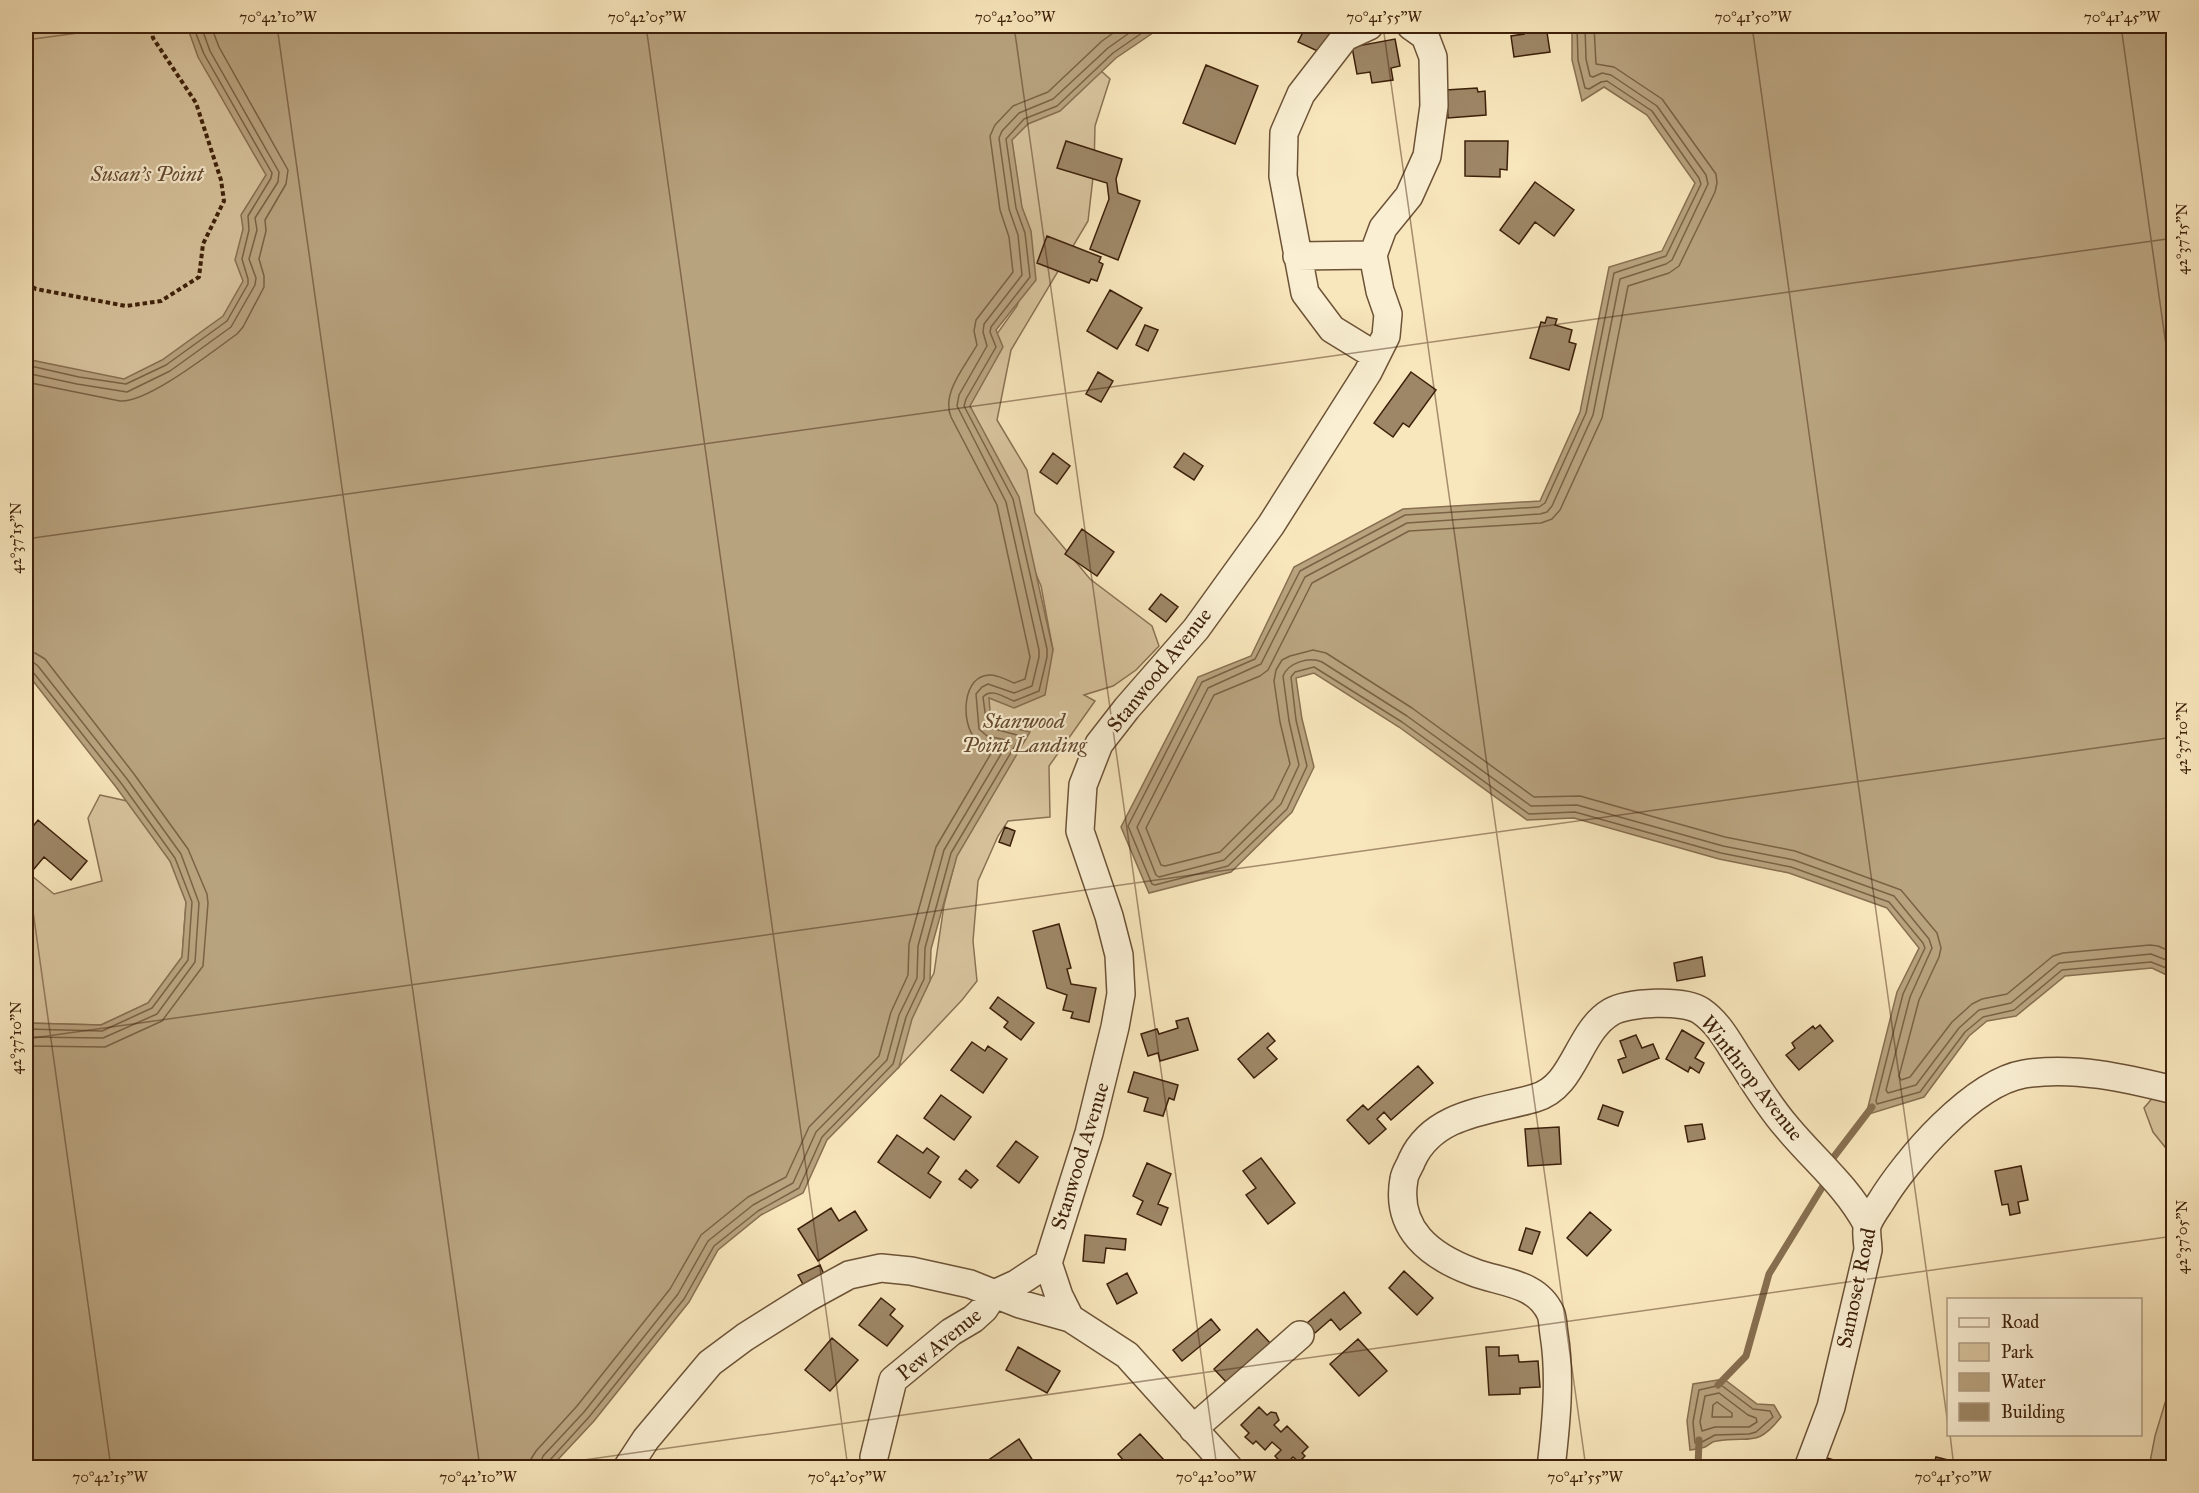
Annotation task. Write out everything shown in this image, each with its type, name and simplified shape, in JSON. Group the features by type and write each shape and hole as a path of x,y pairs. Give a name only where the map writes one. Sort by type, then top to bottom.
{"street":[{"path":"1369,26 1345,37 1301,94 1284,133 1283,176 1305,293 1332,329 1376,356"},
{"path":"1297,256 1373,255 1383,228 1409,196 1427,156 1434,106 1433,57 1425,36 1411,26"},
{"name":"Stanwood Avenue","path":"1048,1263 1089,1133 1121,994 1119,955 1109,916 1080,831 1083,784 1099,744 1196,628 1271,525 1368,372 1386,336 1388,314 1380,291 1373,255"},
{"name":"Winthrop Avenue","path":"1551,1467 1555,1433 1556,1345 1551,1315 1540,1298 1526,1287 1474,1273 1446,1260 1425,1245 1410,1229 1403,1202 1404,1177 1416,1152 1432,1133 1452,1119 1545,1095 1559,1083 1596,1024 1611,1012 1626,1005 1678,1004 1699,1009 1716,1023 1786,1126 1855,1202 1867,1224"},
{"name":"Samoset Road","path":"1808,1467 1831,1407 1868,1250 1867,1224 1890,1187 1938,1131 1966,1104 1998,1084 2022,1075 2089,1072 2174,1090"},
{"path":"994,1293 1016,1284 1048,1263 1059,1296 1070,1318"},
{"path":"627,1467 646,1439 710,1363 745,1337 807,1298 849,1275 880,1268 911,1271 970,1284 1020,1304 1070,1318 1127,1355 1229,1467"},
{"name":"Pew Avenue","path":"874,1467 874,1457 893,1380 951,1332 973,1319 984,1309 994,1293"},
{"path":"1193,1429 1300,1335"}],"path":[{"path":"26,283 36,289 126,306 161,301 199,277 203,244 224,201 221,180 196,103 153,38 151,26"}],"green space":[{"name":"Susan's Point","path":"26,26 208,26 271,150 245,305 26,515"},
{"name":"Stanwood Point Landing","path":"1089,60 1110,79 1095,126 1094,169 1088,221 1011,350 997,420 1027,470 1035,513 1090,579 1152,626 1159,646 1136,670 1113,686 1084,695 1095,701 1049,766 1050,817 1008,821 998,836 978,881 973,941 977,981 899,1067 906,1025 934,973 944,905 959,846 988,691 1033,669 1053,650 1041,586 1003,497 970,406 981,356 1017,306 1030,264 1010,130"},
{"path":"100,795 127,801 170,861 186,902 182,957 148,1003 101,1025 26,1023 26,871 54,894 102,881 88,818"},
{"path":"2155,1095 2173,1101 2173,1157 2153,1132 2144,1108"},
{"path":"2173,1280 2173,1467 2149,1467 2155,1436 2172,1380"}],"water":[{"path":"187,26 1163,26 1116,58 1060,111 1028,124 1012,140 1022,207 1031,231 1036,280 996,330 1003,347 970,406 1019,497 1053,650 1045,695 1014,708 989,698 991,723 1030,732 957,856 931,949 930,981 912,1019 899,1067 827,1140 803,1193 761,1215 718,1250 689,1302 594,1421 551,1467 26,1467 26,1023 101,1025 148,1003 182,957 186,902 170,861 116,787 26,672 26,359 124,379 162,360 223,316 243,281 235,260 243,229 241,215 266,175 198,57"},
{"path":"1572,26 2173,26 2173,978 2152,968 2065,976 2016,1016 1987,1021 1969,1036 1924,1097 1866,1115 1897,992 1919,948 1887,908 1789,873 1719,859 1574,818 1527,820 1399,727 1314,673 1296,678 1302,719 1314,767 1292,812 1231,872 1149,893 1121,827 1198,677 1251,656 1294,567 1403,509 1540,501 1580,412 1609,267 1662,251 1695,183 1647,115 1604,87 1582,101 1572,60"},
{"path":"1724,1379 1757,1404 1774,1405 1781,1417 1758,1437 1715,1441 1703,1448 1690,1450 1687,1421 1693,1384"}],"building":[{"path":"1306,26 1326,26 1335,30 1324,54 1298,42"},
{"path":"1523,26 1546,26 1550,52 1514,57 1511,36 1524,34"},
{"path":"1395,39 1400,66 1391,68 1393,80 1372,83 1370,72 1357,74 1352,47"},
{"path":"1206,65 1258,86 1235,144 1183,123"},
{"path":"1477,88 1478,92 1485,91 1486,115 1448,118 1446,90"},
{"path":"1066,141 1122,159 1116,179 1118,193 1140,201 1118,260 1090,249 1109,199 1107,183 1057,168"},
{"path":"1465,141 1508,141 1507,170 1500,169 1500,177 1465,176"},
{"path":"1535,182 1574,210 1554,236 1535,222 1519,244 1500,230"},
{"path":"1047,236 1101,257 1099,262 1103,264 1097,281 1091,279 1089,283 1037,263"},
{"path":"1110,290 1142,308 1117,349 1087,331"},
{"path":"1547,317 1557,319 1555,325 1572,330 1569,342 1576,344 1569,370 1530,358 1541,322 1545,323"},
{"path":"1145,325 1158,330 1148,351 1136,345"},
{"path":"1098,372 1113,381 1101,402 1086,394"},
{"path":"1411,372 1436,390 1409,427 1403,423 1393,437 1374,423"},
{"path":"1053,453 1070,466 1057,484 1040,472"},
{"path":"1184,453 1203,466 1194,480 1174,467"},
{"path":"1082,529 1114,552 1097,576 1065,554"},
{"path":"1161,594 1178,607 1166,622 1149,609"},
{"path":"38,820 87,861 71,880 44,857 34,869 26,862 26,835"},
{"path":"1005,827 1015,831 1010,846 999,842"},
{"path":"1059,924 1071,968 1067,969 1071,984 1096,988 1089,1022 1071,1018 1073,1012 1063,1010 1067,995 1047,988 1033,931"},
{"path":"1702,957 1705,976 1677,981 1674,963"},
{"path":"998,997 1034,1023 1021,1040 1004,1027 1008,1022 990,1008"},
{"path":"1188,1018 1198,1050 1160,1061 1158,1053 1148,1056 1141,1034 1157,1029 1159,1034 1178,1028 1176,1021"},
{"path":"1820,1025 1833,1041 1799,1070 1786,1055 1795,1048 1792,1043 1813,1026 1815,1029"},
{"path":"1682,1030 1704,1043 1695,1058 1704,1063 1699,1073 1690,1067 1688,1072 1666,1059"},
{"path":"1268,1033 1275,1041 1267,1048 1277,1059 1254,1078 1238,1059"},
{"path":"1636,1035 1642,1048 1653,1044 1659,1058 1623,1073 1618,1060 1626,1057 1620,1041"},
{"path":"972,1042 985,1051 988,1046 1007,1059 983,1093 951,1070"},
{"path":"1418,1066 1433,1083 1391,1120 1384,1112 1377,1119 1386,1129 1369,1144 1347,1120 1363,1105 1368,1110"},
{"path":"1134,1072 1178,1085 1174,1100 1169,1098 1163,1116 1144,1111 1148,1098 1128,1092"},
{"path":"941,1095 971,1117 954,1140 924,1118"},
{"path":"1603,1105 1623,1112 1618,1126 1598,1119"},
{"path":"1702,1124 1705,1139 1688,1142 1685,1126"},
{"path":"1559,1127 1561,1164 1528,1166 1525,1129"},
{"path":"897,1135 923,1153 927,1148 939,1157 928,1173 941,1182 930,1198 878,1162"},
{"path":"1016,1141 1038,1157 1019,1183 997,1166"},
{"path":"1261,1158 1295,1203 1268,1224 1246,1195 1256,1188 1243,1171"},
{"path":"1147,1163 1171,1174 1158,1204 1168,1208 1161,1225 1137,1214 1143,1201 1133,1196"},
{"path":"2021,1166 2028,1200 2018,1202 2020,1213 2010,1215 2008,1204 2002,1205 1995,1171"},
{"path":"966,1170 978,1180 971,1188 959,1179"},
{"path":"831,1208 839,1221 855,1211 867,1230 818,1261 798,1229"},
{"path":"1590,1212 1611,1230 1587,1256 1567,1238"},
{"path":"1526,1228 1540,1232 1532,1254 1519,1250"},
{"path":"1085,1235 1126,1239 1125,1250 1106,1248 1104,1263 1083,1261"},
{"path":"820,1265 826,1279 805,1288 798,1275"},
{"path":"1404,1271 1433,1298 1417,1315 1389,1288"},
{"path":"1127,1273 1137,1293 1117,1304 1107,1284"},
{"path":"1344,1292 1361,1313 1340,1330 1331,1319 1315,1333 1307,1323"},
{"path":"881,1298 895,1309 890,1315 903,1326 887,1346 859,1325"},
{"path":"1211,1319 1220,1330 1182,1361 1173,1350"},
{"path":"1257,1329 1272,1345 1229,1385 1214,1369"},
{"path":"832,1338 858,1360 830,1391 805,1370"},
{"path":"1358,1339 1387,1371 1359,1396 1330,1364"},
{"path":"1018,1347 1060,1371 1047,1393 1006,1370"},
{"path":"1486,1347 1499,1347 1499,1356 1518,1355 1519,1362 1538,1361 1540,1387 1520,1388 1520,1394 1489,1395"},
{"path":"1259,1407 1267,1415 1271,1412 1276,1413 1279,1420 1274,1425 1281,1432 1287,1426 1308,1447 1302,1453 1305,1456 1299,1462 1293,1457 1284,1466 1275,1456 1281,1450 1272,1442 1265,1450 1256,1441 1253,1444 1245,1437 1249,1433 1241,1425"},
{"path":"1140,1434 1164,1460 1157,1468 1130,1468 1118,1454"},
{"path":"1019,1439 1037,1467 977,1468"},
{"path":"1936,1457 1977,1467 1977,1468 1933,1468"},
{"path":"1827,1458 1857,1467 1824,1468"}],"waterway":[{"path":"1833,1158 1872,1107"},
{"path":"1718,1385 1746,1356 1769,1274 1823,1186"},
{"path":"1698,1468 1699,1440"}]}
